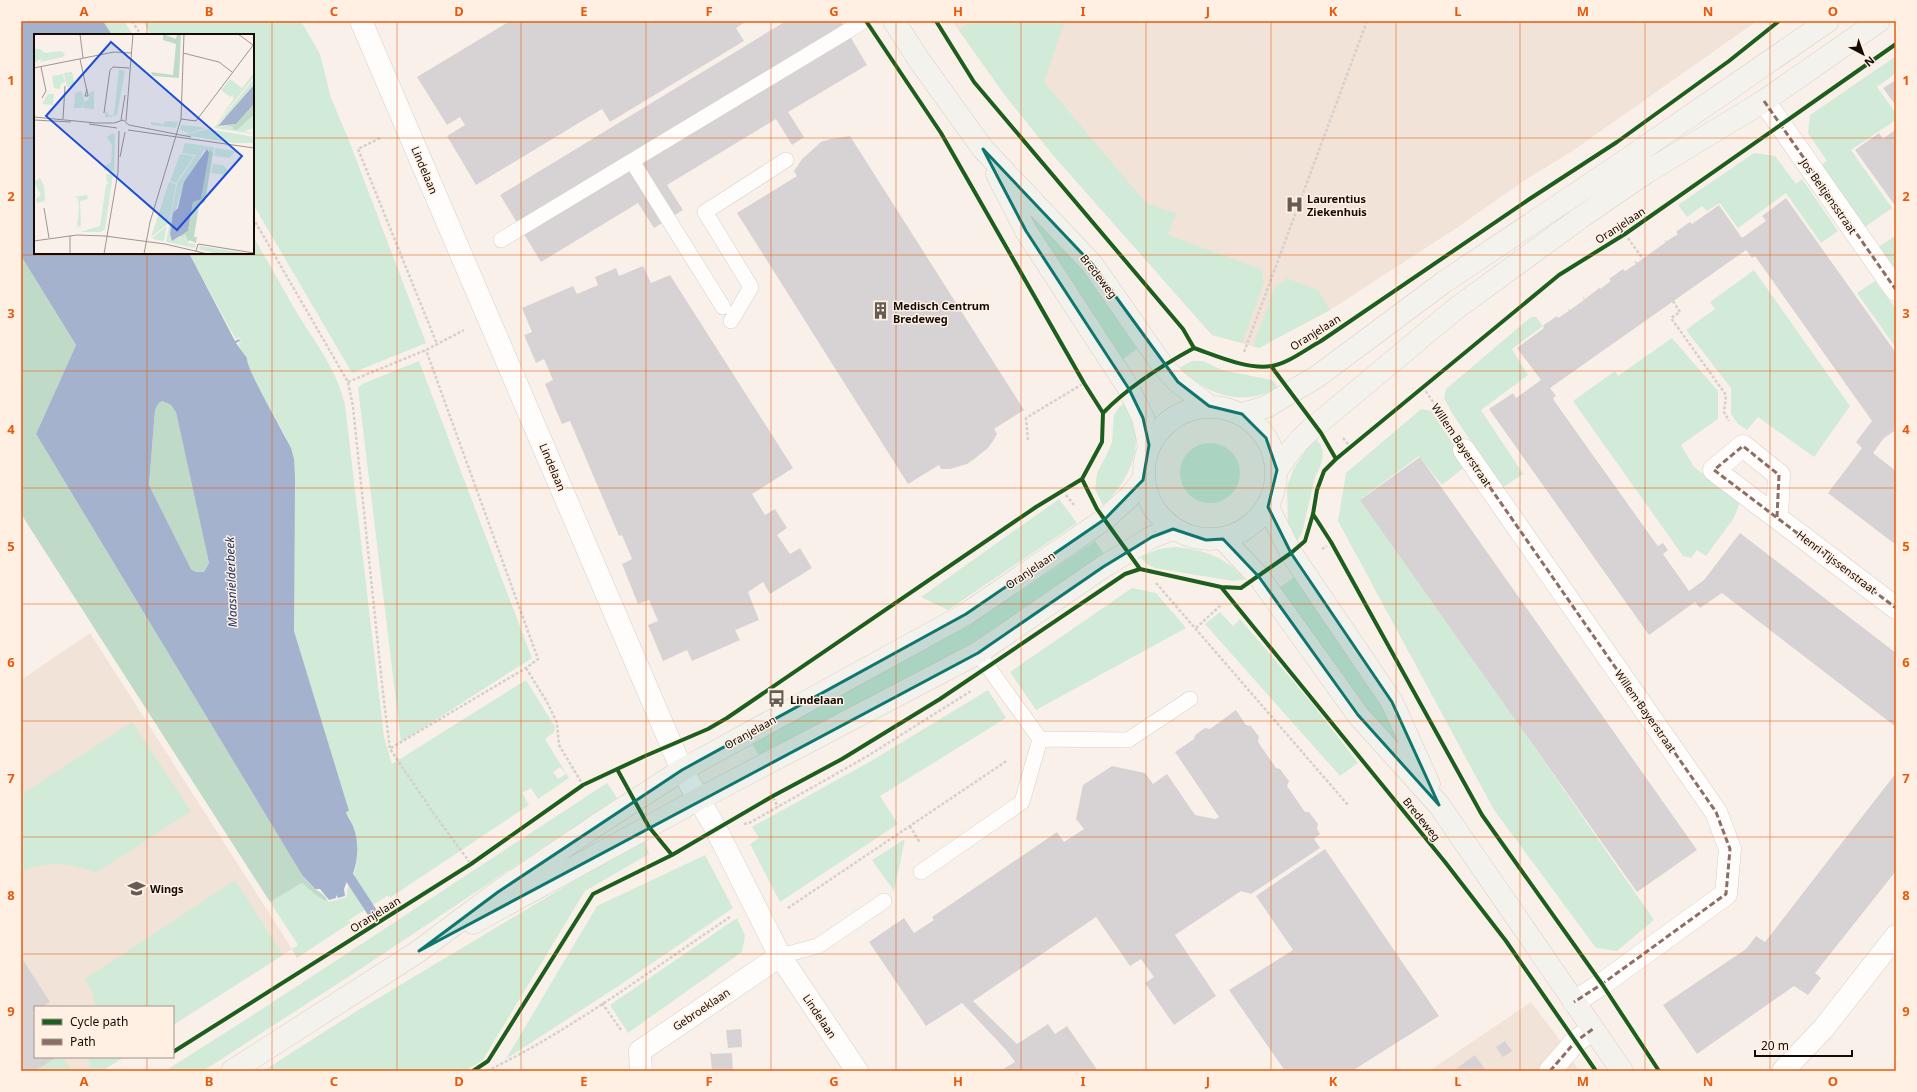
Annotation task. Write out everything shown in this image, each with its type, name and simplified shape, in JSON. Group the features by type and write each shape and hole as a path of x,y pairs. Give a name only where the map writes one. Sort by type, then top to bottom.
{"street":[{"name":"Lindelaan","path":"361,21 673,744 682,770 716,829 780,956 857,1071"},
{"name":"Bredeweg","path":"894,21 919,60 983,148 1092,264 1163,366 1178,382 1210,406"},
{"path":"1242,414 1266,407 1318,376 1444,282 1616,167 1828,21"},
{"path":"1276,470 1305,432 1326,417 1454,310 1580,218 1647,172 1764,101 1879,21"},
{"name":"Jos Beltjensstraat","path":"1764,101 1896,290"},
{"name":"Bredeweg","path":"983,148 1026,231 1129,389 1143,418 1149,445"},
{"path":"1210,406 1226,408 1242,414 1256,425 1266,438 1274,454 1276,483 1268,507 1249,527 1222,539 1206,540 1188,536 1173,529 1158,516 1148,498 1143,480 1144,462 1149,445 1155,434 1174,417 1185,411 1210,406"},
{"path":"1743,446 1779,475 1777,517"},
{"name":"Henri Tijssenstraat","path":"1743,446 1714,470 1896,608"},
{"name":"Willem Bayerstraat","path":"1464,450 1716,812 1730,850 1726,894 1602,984 1574,1002"},
{"name":"Oranjelaan","path":"232,1071 419,951 511,883 682,770 966,614 1105,519 1130,496 1143,480"},
{"name":"Bredeweg","path":"1268,507 1292,553 1392,702 1439,805"},
{"name":"Oranjelaan","path":"419,951 508,906 699,800 978,653 1103,567 1152,537 1173,529"},
{"name":"Bredeweg","path":"1222,539 1259,577 1358,715 1439,805 1622,1071"},
{"path":"1783,1071 1823,1029 1896,936"},
{"name":"Gebroeklaan","path":"641,1061 780,956"},
{"path":"1550,1071 1576,1041 1593,1030"}],"lane":[{"path":"501,240 864,21"},
{"path":"731,321 751,287 706,212 786,160"},
{"path":"632,162 723,307"},
{"path":"978,653 1040,738"},
{"path":"1040,738 1128,740 1190,698"},
{"path":"921,872 1022,802 1040,738"},
{"path":"780,956 818,946 884,901"}],"path":[{"path":"132,21 140,34"},
{"path":"1244,352 1367,21"},
{"path":"406,126 358,149 437,344"},
{"path":"254,220 348,382 353,407 382,693 390,748 432,811 471,864"},
{"path":"1624,234 1643,258"},
{"path":"1673,302 1680,312 1671,318 1726,395 1724,412 1743,446"},
{"path":"348,382 426,350 488,317"},
{"path":"390,748 526,668 538,659 426,350"},
{"path":"1080,376 1087,387"},
{"path":"1417,392 1429,382"},
{"path":"1028,440 1026,418 1084,383"},
{"path":"1345,451 1355,443"},
{"path":"1156,583 1348,805"},
{"path":"1196,628 1221,605"},
{"path":"526,668 558,723 559,745 583,785"},
{"path":"716,829 750,822 866,757 994,675"},
{"path":"764,924 1040,738"},
{"path":"577,789 590,782"},
{"path":"767,800 780,792"},
{"path":"464,868 477,859"},
{"path":"487,1071 518,1056 602,1003 752,902"},
{"path":"602,1003 641,1061"}],"highlighted area":[{"path":"983,149 1092,264 1178,382 1209,406 1242,414 1266,438 1277,470 1268,507 1291,553 1392,702 1439,805 1358,715 1259,577 1223,539 1206,540 1173,529 1152,537 1103,567 978,653 419,951 498,892 682,770 966,614 1105,519 1143,480 1149,445 1143,418 1129,389 1026,231"}],"shaded area":[{"name":"Laurentius Ziekenhuis","path":"952,21 1757,21 1571,152 1525,180 1458,227 1330,310 1259,348 1212,335 1053,155 1004,94"},
{"name":"Wings","path":"90,633 292,949 174,1024 174,1006 34,1006 34,1058 122,1058 102,1071 21,1071 21,680"},
{"path":"1531,1002 1556,1035 1579,1071 1429,1071"}],"green space":[{"path":"103,21 124,21 132,34 111,34"},
{"path":"143,21 301,21 320,54 331,98 348,138 426,343 352,373 254,206 254,34 150,34"},
{"path":"972,21 1065,21 1044,82 1146,203 1176,213 1168,235 1261,269 1264,283 1242,343 1212,335 1053,155 1004,94 959,30"},
{"path":"1896,56 1896,73 1877,87 1896,113 1896,120 1851,150 1892,208 1865,227 1821,165 1827,161 1808,133 1810,115"},
{"path":"1754,153 1775,156 1796,184 1802,179 1838,231 1821,243 1786,193 1738,228 1720,203 1707,211 1702,206 1687,217 1678,205"},
{"path":"1030,211 1079,263 1137,349 1122,360 1026,213"},
{"path":"1896,235 1896,270 1879,247"},
{"path":"254,238 332,370 342,392 345,405 384,737 392,764 526,680 555,727 554,732 545,739 569,778 538,799 531,788 522,793 529,805 391,897 387,896 349,920 350,923 297,958 292,949 298,945 270,902 302,883 328,902 347,897 348,886 355,870 357,859 356,837 355,831 346,812 348,811 294,631 294,459 285,435 261,394 246,362 247,358 238,344 241,342 239,337 236,339 190,254 254,254","holes":["560,767 566,774 558,779 553,772"]},
{"path":"21,256 76,345 36,434 302,875 312,886 324,895 328,902 316,895 302,883 270,902 21,514"},
{"path":"1754,270 1850,406 1814,457 1758,417 1747,430 1738,424 1731,414 1731,388 1686,330 1715,309 1710,302"},
{"path":"1286,278 1318,290 1330,310 1259,348 1253,346 1275,286 1284,282"},
{"path":"1875,281 1896,309 1896,348 1857,293"},
{"path":"1531,317 1536,317 1543,326 1512,349 1528,375 1481,410 1523,474 1502,488 1452,413 1444,398 1446,389"},
{"path":"1672,338 1718,391 1718,419 1681,445 1694,467 1740,502 1734,518 1706,556 1697,550 1691,558 1683,556 1573,401 1615,371 1618,376"},
{"path":"419,361 532,658 401,742 358,388 362,384"},
{"path":"1192,361 1203,361 1222,370 1272,380 1279,388 1265,394 1252,397 1226,396 1202,386 1179,368"},
{"path":"162,401 171,405 176,411 209,563 204,572 196,572 191,569 149,485 155,410"},
{"path":"1125,403 1132,415 1136,434 1134,457 1119,488 1103,505 1095,489 1097,473 1112,442 1114,415 1119,407"},
{"path":"1421,409 1431,411 1467,465 1442,485 1419,456 1362,498 1654,920 1617,951 1596,948 1494,810 1338,521 1346,473"},
{"path":"1315,439 1320,444 1323,452 1322,462 1315,477 1302,533 1297,541 1288,524 1287,487 1293,470 1309,445"},
{"path":"1204,443 1216,443 1227,448 1235,456 1240,467 1238,485 1227,498 1216,503 1204,503 1193,498 1185,490 1180,479 1180,467 1185,456 1193,448"},
{"path":"1059,499 1077,523 948,610 921,597"},
{"path":"1095,541 1104,554 972,643 760,757 751,742 969,625"},
{"path":"1175,547 1213,555 1221,559 1244,578 1243,580 1233,581 1155,568 1148,565 1140,557 1159,549"},
{"path":"1295,577 1378,694 1410,752 1401,757 1279,588"},
{"path":"1132,588 1156,593 1186,628 1036,710 1010,672"},
{"path":"1220,612 1233,626 1240,619 1311,702 1358,763 1340,776 1205,624"},
{"path":"988,690 1006,718 880,796 898,824 780,902 750,844 759,838 752,827 871,761"},
{"path":"132,722 191,811 96,873 59,864 50,864 21,871 21,795"},
{"path":"607,783 617,798 362,968 203,1071 165,1071 256,1013"},
{"path":"644,839 649,854 585,891 482,1061 465,1071 263,1071 360,1009"},
{"path":"905,839 894,891 872,860"},
{"path":"705,855 733,908 623,983 506,1059 597,906"},
{"path":"235,880 283,955 174,1024 174,1006 95,1006 93,994 85,979"},
{"path":"737,918 745,936 742,952 628,1033 610,1005"},
{"path":"55,1058 62,1058 74,1071 35,1071"},
{"path":"88,1058 122,1058 102,1071 91,1071"}],"water":[{"path":"21,21 103,21 111,34 34,34 34,254 190,254 235,341 239,339 240,341 236,343 247,358 252,374 291,448 294,459 295,478 294,631 349,811 346,812 353,826 357,840 356,862 352,876 349,882 347,881 344,889 345,896 338,898 336,895 336,898 329,900 320,889 315,889 302,875 36,434 76,345 21,256","holes":["162,401 171,405 176,412 209,563 204,572 196,572 191,569 149,485 155,410"]}],"building":[{"path":"510,21 747,21 736,28 744,41 610,122 602,109 476,185 447,136 465,125 460,117 447,125 417,77"},
{"path":"786,21 841,21 867,65 788,112 804,137 792,145 776,119 667,185 683,210 654,228 638,203 541,262 500,195"},
{"path":"1896,80 1896,106 1883,88"},
{"path":"1896,129 1896,207 1855,150 1879,133 1883,139"},
{"name":"Medisch Centrum Bredeweg","path":"850,136 1024,410 994,429 997,434 988,448 967,464 950,469 941,469 939,465 908,484 737,213 797,176 794,171 802,159 821,142"},
{"path":"1786,198 1896,353 1896,430 1884,438 1873,453 1896,471 1896,545 1828,493 1862,448 1856,442 1872,421 1755,256 1752,258 1746,250 1550,388 1556,396 1553,398 1555,402 1657,545 1658,546 1663,543 1668,550 1663,554 1689,591 1704,580 1740,533 1896,653 1896,727 1722,593 1700,608 1695,602 1649,635 1489,409 1513,393 1516,398 1541,380 1517,348 1544,328 1543,326 1545,324 1557,316 1558,318 1569,311 1567,309 1570,310 1584,300 1582,296 1585,299 1598,289 1598,287 1600,289 1611,281 1609,279 1623,269 1625,271 1636,264 1634,261 1637,263 1666,242 1664,240 1667,241 1678,234 1676,232 1677,231 1690,222 1692,224 1719,205 1742,238 1766,221 1762,216"},
{"path":"643,266 651,283 670,275 793,468 752,494 765,515 775,509 787,528 777,535 790,554 800,548 812,568 770,594 763,582 748,592 759,620 735,630 740,640 692,661 687,650 663,661 648,625 658,621 649,600 638,604 622,564 632,559 622,535 619,536 570,421 562,424 545,384 553,380 544,359 536,363 524,335 532,332 522,308 573,286 577,294 598,285 595,277 616,268 619,276"},
{"path":"1420,457 1697,850 1637,892 1360,500"},
{"path":"1236,710 1246,725 1251,726 1259,737 1258,742 1276,768 1280,769 1289,781 1287,786 1305,812 1309,812 1318,824 1317,829 1320,834 1314,839 1320,848 1251,894 1241,891 1175,935 1216,996 1174,1025 1145,983 1154,977 1141,959 1130,966 1096,917 973,1001 1017,1044 1048,1024 1055,1034 1067,1026 1098,1071 1004,1071 1003,1069 1015,1062 1007,1051 962,1003 926,1026 869,942 904,918 914,933 934,920 932,917 1057,832 1064,842 1084,829 1076,819 1083,785 1112,766 1145,773 1153,784 1167,774 1195,815 1215,819 1219,817 1175,752 1194,739 1195,735 1205,728 1210,729"},
{"path":"1896,773 1896,871 1815,973 1821,978 1808,995 1794,986 1697,1054 1663,1005 1746,949 1756,936 1765,942"},
{"path":"1325,849 1439,1016 1352,1071 1285,1071 1229,990 1293,950 1256,896"},
{"path":"21,957 50,1002 44,1006 34,1006 34,1012 32,1013 34,1016 34,1058 55,1058 35,1071 21,1071"},
{"path":"741,1029 742,1047 728,1048 726,1030"},
{"path":"1505,1041 1512,1051 1503,1057 1496,1047"},
{"path":"710,1051 712,1054 732,1053 733,1071 712,1071"},
{"path":"1475,1055 1486,1071 1453,1071"}],"waterway":[{"name":"Maasnielderbeek","path":"344,869 372,912"}],"marked path":[{"path":"1764,101 1896,290"},
{"path":"1777,517 1779,475 1743,446 1714,470 1896,608"},
{"path":"1464,450 1716,812 1730,849 1726,894 1602,984 1574,1002"},
{"path":"1550,1071 1576,1041 1593,1029"}],"cycle path":[{"path":"866,21 941,133 1084,383 1103,413"},
{"path":"936,21 974,82 1183,329 1194,348"},
{"path":"174,1051 471,864 583,785 708,729 727,718 1036,507 1082,479 1102,442 1103,413 1135,385 1158,369 1194,348 1233,362 1253,366 1272,366 1291,359 1321,341 1528,200 1617,142 1729,61 1779,21"},
{"path":"473,1071 488,1061 593,894 672,855 773,796 842,759 940,699 1125,574 1140,569 1221,587 1241,588 1291,553 1305,541 1313,514 1317,490 1324,471 1336,459 1559,275 1625,234 1896,44"},
{"path":"1271,366 1321,433 1336,459"},
{"path":"1082,479 1097,509 1140,569"},
{"path":"1313,514 1331,542 1482,815 1602,984 1659,1071"},
{"path":"1221,587 1445,862 1506,941 1596,1071"},
{"path":"617,769 649,827 672,855"}],"place":[{"name":"Laurentius Ziekenhuis","path":"1294,204"},
{"name":"Medisch Centrum Bredeweg","path":"880,311"},
{"name":"Lindelaan","path":"777,699"},
{"name":"Wings","path":"137,888"}]}
